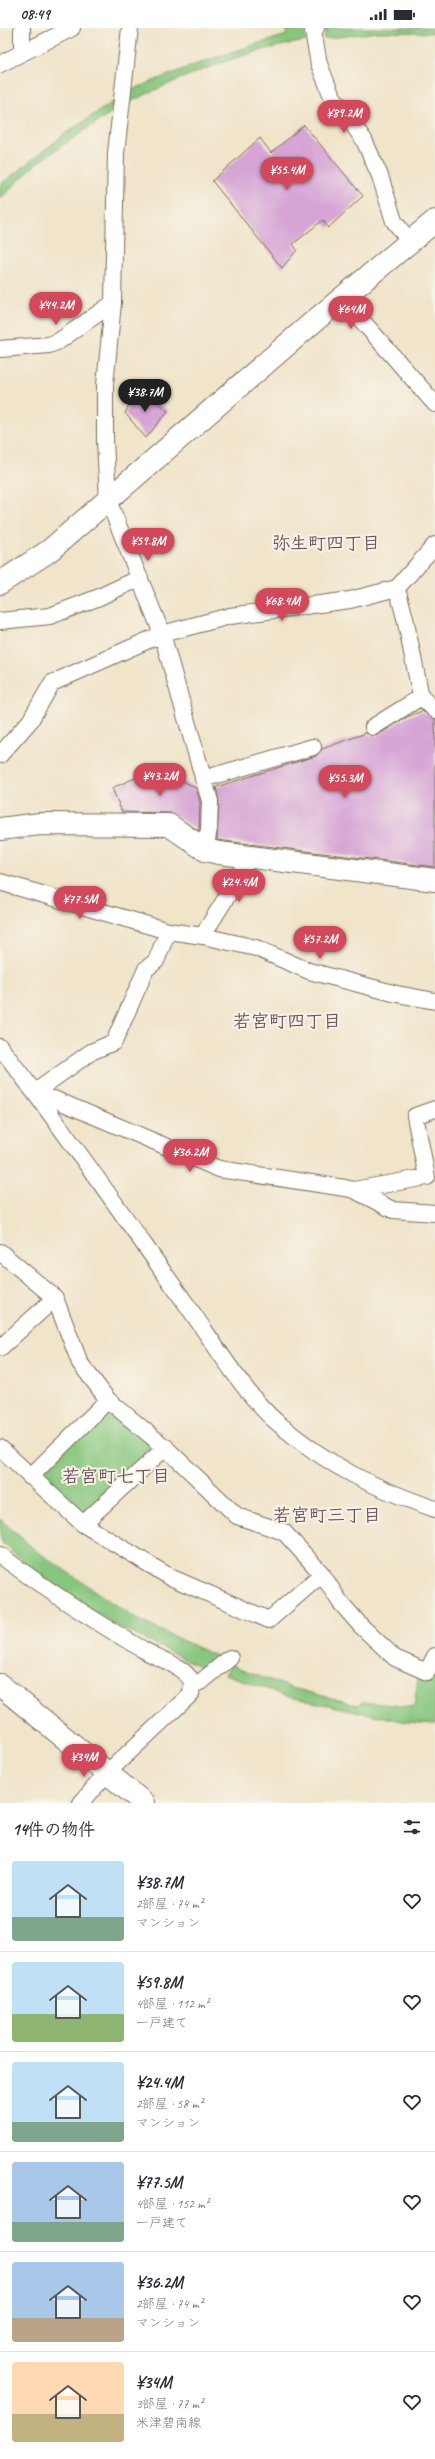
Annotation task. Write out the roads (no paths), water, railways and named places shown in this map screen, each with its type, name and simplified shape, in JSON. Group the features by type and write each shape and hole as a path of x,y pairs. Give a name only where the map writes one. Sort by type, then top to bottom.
{"street":[{"path":"22,28 22,51"},
{"path":"0,64 22,51 72,28"},
{"path":"130,28 116,153 113,303 105,385 105,440 108,500 162,634 210,801 209,829 205,850"},
{"path":"316,28 313,31 319,64 331,94 364,140 380,176 394,221 410,242"},
{"path":"0,583 49,551 342,298 435,221"},
{"path":"342,298 435,404"},
{"path":"0,350 49,345 59,340 113,303"},
{"path":"0,756 30,721 52,683 162,634 230,616 350,600 397,588 435,545"},
{"path":"0,621 50,616 97,598 140,578"},
{"path":"397,588 405,618 421,697 435,710"},
{"path":"373,727 421,697"},
{"path":"203,779 313,747"},
{"path":"0,829 40,824 169,825 205,850 249,857 435,880"},
{"path":"203,936 223,900 236,884 249,857"},
{"path":"0,882 168,931 203,936 256,948 309,971 397,994 435,1001"},
{"path":"37,1095 91,1052 114,1042 146,969 156,961 168,931"},
{"path":"0,1048 37,1095 226,1360 259,1403 278,1423 344,1472 390,1494 435,1509"},
{"path":"37,1095 54,1099 219,1169 354,1190 393,1210 435,1214"},
{"path":"354,1190 427,1177 415,1116 435,1109"},
{"path":"0,1252 55,1298 80,1363 108,1400 166,1448 237,1516 284,1532 322,1574 340,1602 361,1626 396,1658 427,1672 435,1656"},
{"path":"0,1348 55,1298"},
{"path":"30,1477 108,1400"},
{"path":"0,1448 83,1524 170,1577 269,1620 322,1574"},
{"path":"83,1524 166,1448"},
{"path":"0,1554 65,1601 143,1650 184,1671 193,1685 191,1694 108,1772 81,1803"},
{"path":"193,1685 202,1681 230,1658"},
{"path":"0,1685 144,1803"}],"district":[{"name":"弥生町四丁目","path":"326,543"},
{"name":"若宮町四丁目","path":"287,1021"},
{"name":"若宮町七丁目","path":"116,1476"},
{"name":"若宮町三丁目","path":"327,1515"}]}
